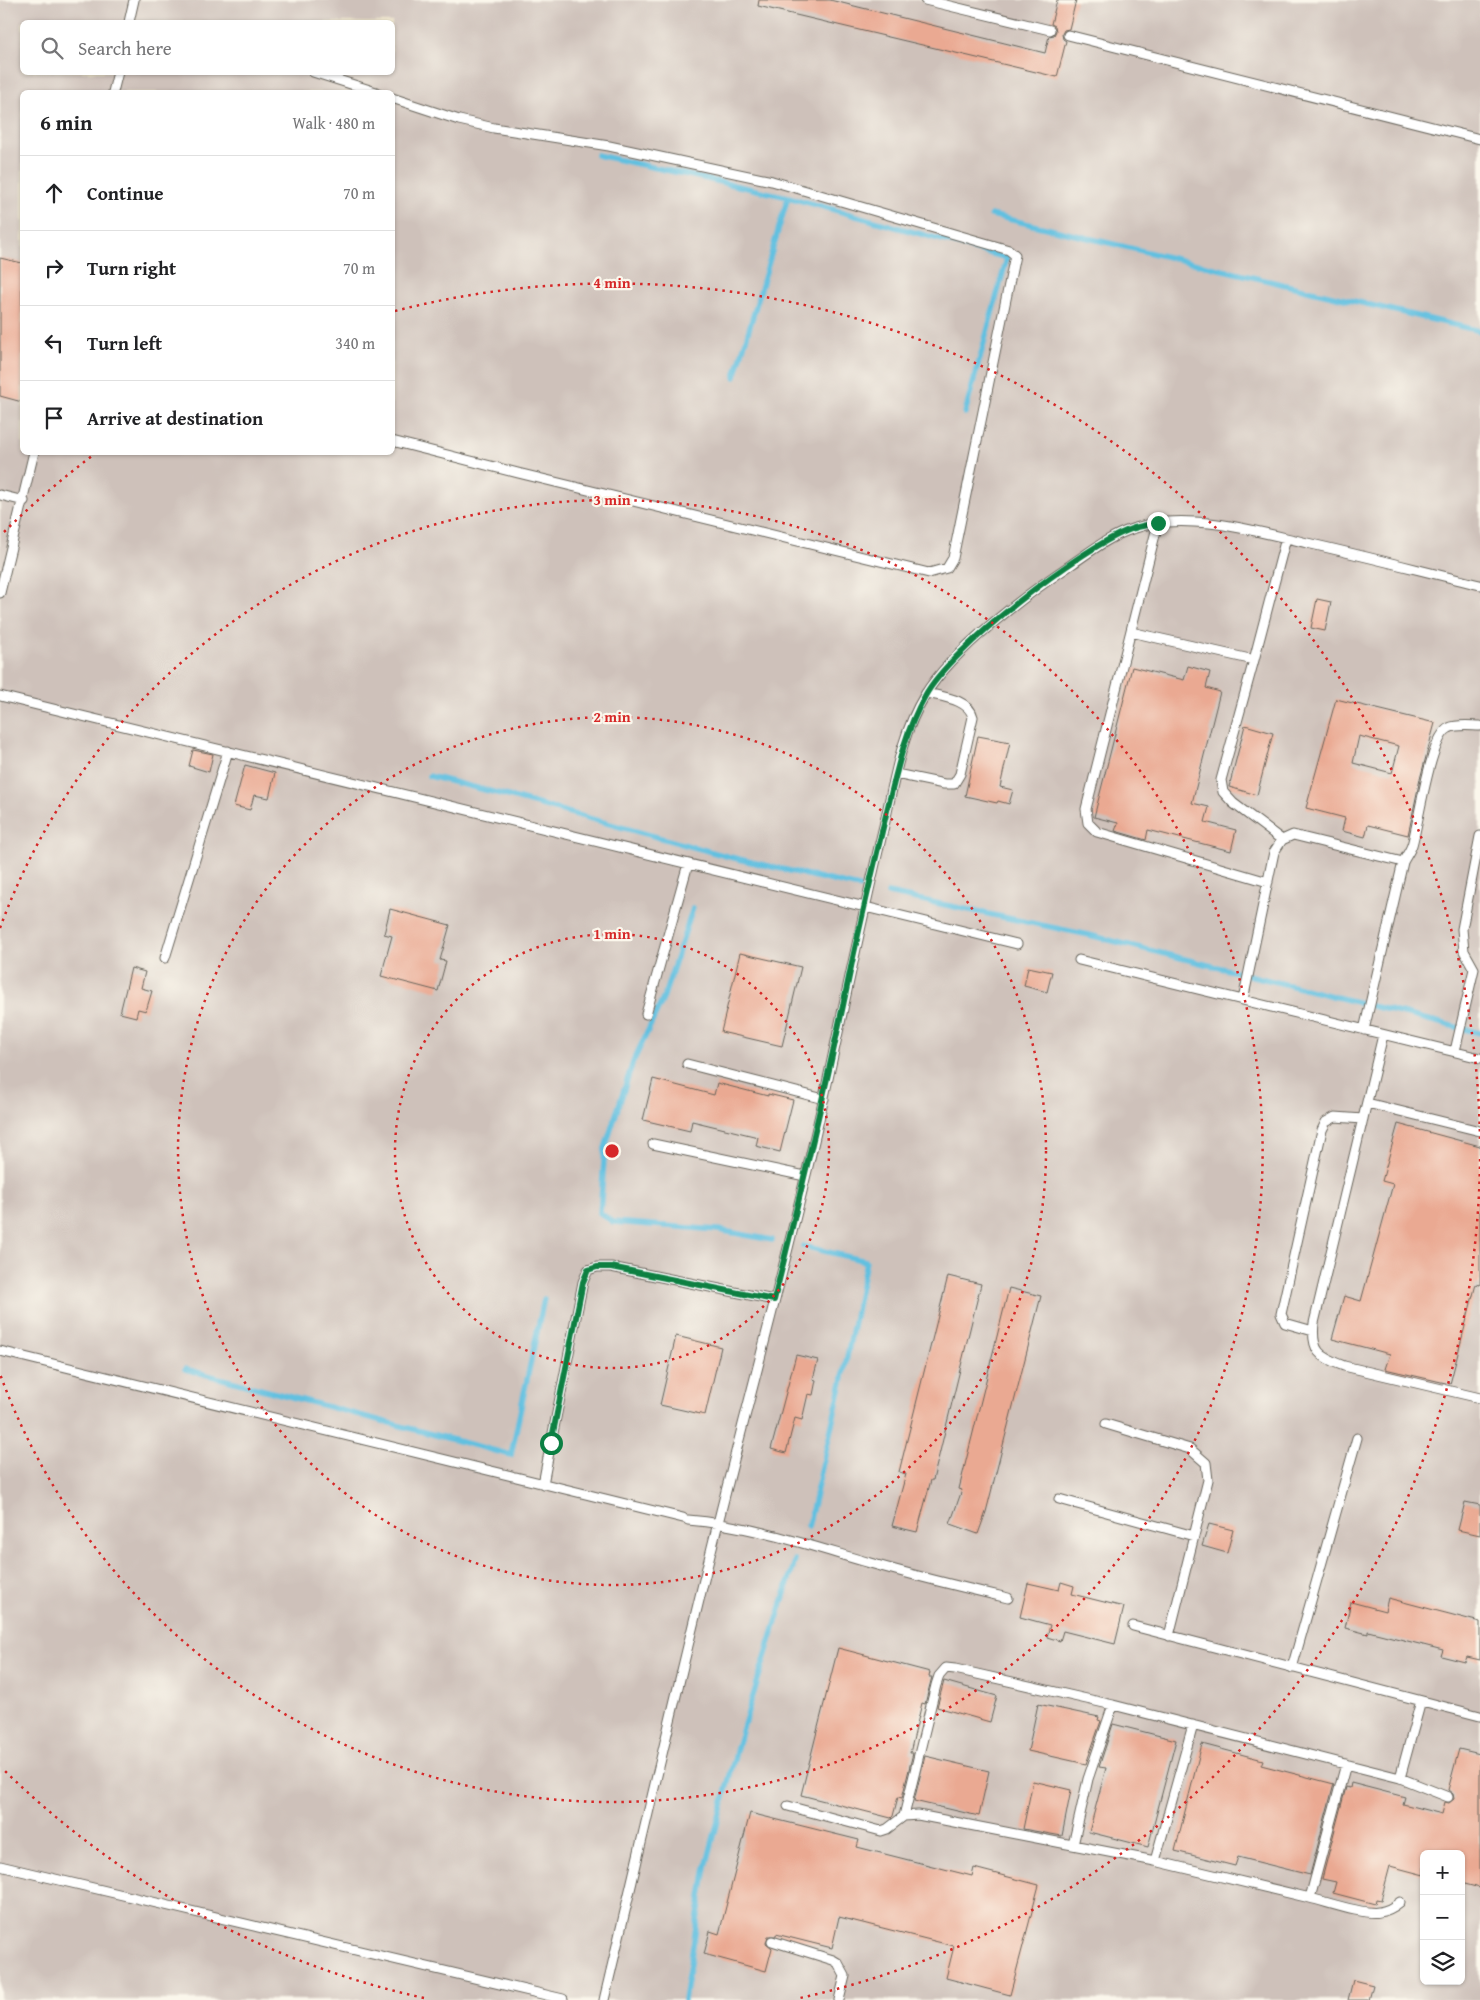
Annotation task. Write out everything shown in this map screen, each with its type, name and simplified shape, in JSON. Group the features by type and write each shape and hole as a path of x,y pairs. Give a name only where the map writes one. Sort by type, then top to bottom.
{"lane":[{"path":"129,20 134,0"},
{"path":"925,0 1050,30"},
{"path":"1068,35 1480,138"},
{"path":"114,90 117,75"},
{"path":"322,75 370,90"},
{"path":"395,99 459,120 494,128 608,146 772,181 1009,250 1015,254 953,558 947,568 929,573 527,476 395,442"},
{"path":"0,593 24,501 33,455"},
{"path":"0,495 24,501"},
{"path":"604,2000 718,1522 824,1099 864,907 896,774 911,722 926,693 943,670 981,634 1055,576 1096,548 1131,529 1158,523 1188,522 1221,525 1286,538 1480,585"},
{"path":"1158,523 1086,809 1088,823 1097,832 1268,882"},
{"path":"1282,840 1233,803 1224,792 1221,780 1286,538"},
{"path":"1131,632 1254,660"},
{"path":"896,774 944,784 954,784 960,774 973,717 971,710 963,703 926,693"},
{"path":"0,696 1017,944"},
{"path":"1364,1030 1403,862 1415,834 1439,736 1449,728 1480,726"},
{"path":"165,958 228,751"},
{"path":"1243,1000 1274,852 1282,840 1293,835 1403,862"},
{"path":"1455,1051 1477,967 1464,950 1462,929 1480,836"},
{"path":"646,1014 688,864"},
{"path":"1079,960 1480,1058"},
{"path":"1383,1035 1313,1331 1314,1346 1320,1354 1344,1366 1480,1398"},
{"path":"687,1064 824,1099"},
{"path":"1367,1103 1480,1131"},
{"path":"1313,1331 1286,1323 1281,1314 1322,1130 1326,1122 1335,1117 1363,1119"},
{"path":"653,1144 805,1176"},
{"path":"542,1484 583,1282 588,1270 597,1267 611,1267 774,1300"},
{"path":"0,1351 686,1519 718,1522 806,1544 915,1576 1008,1598"},
{"path":"1106,1424 1190,1449 1206,1463 1208,1480 1169,1636"},
{"path":"1292,1668 1357,1438"},
{"path":"1059,1499 1194,1536"},
{"path":"1133,1626 1480,1716"},
{"path":"904,1816 936,1685 939,1676 946,1668 956,1668 1113,1705 1346,1764 1400,1778 1448,1797"},
{"path":"1400,1778 1421,1701"},
{"path":"1073,1845 1088,1779 1113,1705"},
{"path":"1155,1861 1193,1725"},
{"path":"1310,1898 1346,1764"},
{"path":"788,1806 881,1831 887,1829 904,1816 918,1815 1155,1861 1367,1912 1378,1913 1390,1909 1400,1902"},
{"path":"0,1866 563,1999"},
{"path":"772,1940 825,1956 838,1963 845,1976 839,2000"}],"shaded area":[{"path":"0,0 1480,0 1480,2000 0,2000"}],"building":[{"path":"759,0 830,0 1045,53 1049,36 1054,35 1056,31 1055,26 1051,24 1057,0 1076,0 1069,29 1064,30 1062,34 1063,39 1066,41 1057,77 758,6"},
{"path":"0,258 20,263 20,401 0,396"},
{"path":"1317,599 1331,602 1325,631 1311,628"},
{"path":"1188,666 1210,672 1206,688 1220,692 1192,803 1209,807 1205,822 1236,830 1231,851 1148,830 1146,840 1115,831 1118,823 1094,817 1132,667 1184,680"},
{"path":"1336,699 1435,723 1408,835 1368,825 1365,837 1342,831 1345,818 1306,808","holes":["1359,736 1399,746 1392,773 1353,763"]},
{"path":"1245,725 1273,733 1257,795 1229,787"},
{"path":"978,736 1010,742 1000,787 1013,790 1009,804 965,796"},
{"path":"193,750 213,754 209,772 189,766"},
{"path":"245,765 275,773 269,798 254,795 250,810 234,806"},
{"path":"390,909 450,925 440,960 446,961 438,991 381,976 392,936 384,934"},
{"path":"740,953 801,967 782,1046 721,1032"},
{"path":"1028,967 1052,972 1047,992 1024,986"},
{"path":"131,968 145,972 141,988 152,991 146,1011 138,1009 136,1017 120,1013"},
{"path":"653,1079 714,1095 717,1083 768,1096 768,1094 793,1100 780,1152 756,1146 758,1137 692,1121 690,1131 643,1120"},
{"path":"1398,1124 1480,1146 1480,1285 1476,1284 1450,1384 1385,1369 1390,1354 1332,1339 1344,1296 1361,1301 1393,1184 1382,1181"},
{"path":"948,1276 981,1284 933,1480 931,1480 917,1532 892,1526 906,1474 899,1472"},
{"path":"1009,1288 1041,1296 986,1512 978,1534 950,1524 962,1490 959,1489"},
{"path":"676,1336 721,1347 705,1415 660,1405"},
{"path":"796,1355 818,1360 813,1379 816,1380 813,1395 808,1394 802,1420 795,1418 786,1453 771,1449"},
{"path":"1465,1502 1480,1505 1480,1535 1458,1530"},
{"path":"1209,1524 1233,1530 1227,1553 1202,1546"},
{"path":"1061,1582 1074,1586 1072,1594 1124,1607 1115,1644 1063,1631 1060,1641 1047,1637 1050,1625 1020,1617 1028,1583 1059,1590"},
{"path":"1388,1598 1480,1622 1480,1660 1467,1657 1465,1662 1441,1656 1443,1650 1368,1631 1368,1634 1345,1628 1351,1602 1385,1611"},
{"path":"838,1648 930,1672 929,1677 932,1677 925,1704 922,1703 902,1798 898,1797 891,1818 801,1795"},
{"path":"944,1681 997,1696 990,1722 937,1707"},
{"path":"1038,1704 1099,1717 1098,1720 1101,1721 1086,1764 1028,1751"},
{"path":"1113,1724 1176,1740 1148,1847 1089,1832 1106,1768 1099,1767"},
{"path":"1202,1744 1263,1760 1261,1765 1334,1784 1310,1875 1238,1857 1235,1866 1175,1851"},
{"path":"1459,1749 1480,1754 1480,1888 1465,1884 1465,1850 1420,1850 1420,1874 1390,1866 1381,1900 1376,1899 1375,1904 1333,1893 1336,1882 1322,1879 1346,1787 1350,1788 1351,1783 1405,1797 1403,1804 1442,1814 1445,1802 1449,1803 1454,1799 1453,1794 1448,1790"},
{"path":"925,1756 989,1771 979,1816 914,1801"},
{"path":"1033,1781 1071,1790 1062,1836 1023,1829"},
{"path":"750,1813 859,1840 857,1847 972,1876 974,1868 1039,1885 1010,1995 946,1978 954,1946 839,1917 832,1948 776,1934 776,1936 768,1936 766,1943 772,1948 766,1971 704,1954 710,1931 719,1934"},
{"path":"1353,1980 1373,1985 1369,2000 1348,2000"}],"waterway":[{"path":"597,155 788,197 735,377"},
{"path":"788,197 1007,258 965,413"},
{"path":"991,215 1480,331"},
{"path":"429,776 730,857 859,887"},
{"path":"888,893 1089,935 1480,1033"},
{"path":"693,908 663,999 633,1062 605,1148 600,1213 613,1222 718,1230 772,1240"},
{"path":"803,1246 866,1261 842,1382 808,1527"},
{"path":"185,1369 511,1455 544,1299"},
{"path":"684,2000 706,1867 738,1744 795,1561"}],"route":[{"path":"551,1443 583,1282 588,1270 597,1267 611,1267 774,1300 824,1099 864,907 900,759 911,722 926,693 943,670 981,634 1055,576 1096,548 1131,529 1158,523"}]}
